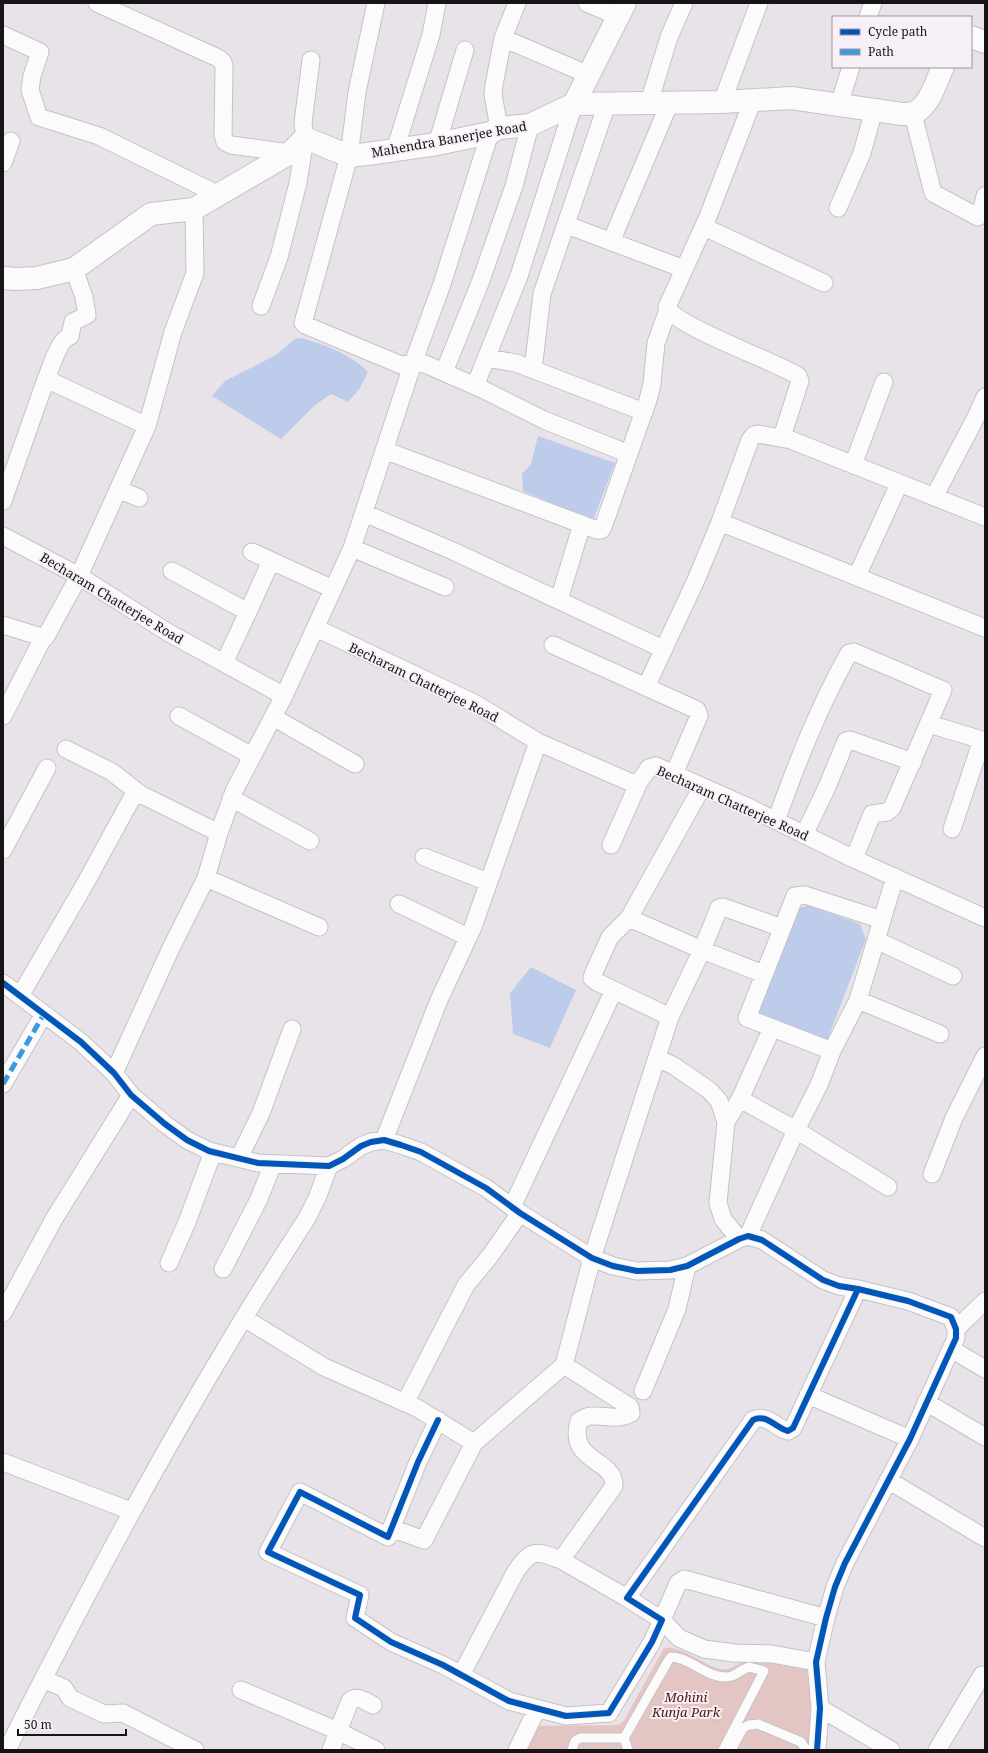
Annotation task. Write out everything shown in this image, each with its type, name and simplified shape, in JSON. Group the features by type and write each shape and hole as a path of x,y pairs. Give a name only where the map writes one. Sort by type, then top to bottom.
{"street":[{"path":"97,3 218,58 222,62 224,68 223,135 225,142 231,145 290,153"},
{"path":"376,3 357,92 349,156 303,323 401,365 425,364 475,386 544,420 629,454"},
{"path":"395,150 431,35 437,3"},
{"path":"114,1073 171,948 206,878 231,798 279,705 318,624 352,548 413,364 495,131 493,94 503,38 517,3"},
{"path":"475,386 519,276 574,104 622,10 587,3"},
{"path":"648,103 670,37 684,3"},
{"path":"722,102 759,3"},
{"path":"868,16 873,3"},
{"path":"3,35 40,52 32,76 30,90 39,117 99,136 217,194"},
{"path":"972,37 985,42"},
{"path":"503,38 589,76"},
{"path":"437,144 465,50"},
{"path":"261,306 279,258 292,212 298,183 305,138 303,123 311,60"},
{"path":"839,105 851,68"},
{"path":"943,68 927,102 921,109 913,114 933,193 978,216 981,213 985,196"},
{"name":"Mahendra Banerjee Road","path":"305,138 349,156 437,144 530,125 574,104 722,102 791,98 902,114 913,114"},
{"path":"384,450 597,530 601,530 604,527 644,412 652,384 656,343 668,310 668,305 704,227 753,100"},
{"path":"611,242 670,102"},
{"path":"533,370 539,326 540,301 607,104"},
{"path":"838,208 863,149 874,110"},
{"path":"444,372 480,283 514,186 530,125"},
{"path":"3,278 37,278 74,269 151,214 194,209 217,194 290,153 305,138"},
{"path":"3,163 11,141"},
{"path":"3,716 43,638 48,636 79,576 147,426 173,332 195,273 194,209"},
{"path":"567,225 684,269"},
{"path":"704,227 824,283"},
{"path":"3,502 46,379 62,343 66,337 70,336 73,322 87,315 84,297 74,269"},
{"path":"668,310 718,339 798,376 800,381 782,437"},
{"path":"486,358 509,361 644,412"},
{"path":"46,379 147,426"},
{"path":"853,465 884,382"},
{"path":"934,497 976,420 985,397"},
{"path":"646,687 696,580 752,438 758,434 782,437 899,484 985,516"},
{"path":"857,576 899,484"},
{"path":"118,489 138,498"},
{"path":"364,513 559,600 663,649"},
{"path":"720,522 985,628"},
{"path":"559,600 582,524"},
{"name":"Becharam Chatterjee Road","path":"3,536 79,576 169,633 224,663 355,764"},
{"path":"352,548 444,587"},
{"path":"252,552 333,589"},
{"path":"224,663 271,561"},
{"path":"172,571 248,612"},
{"name":"Becharam Chatterjee Road","path":"318,624 476,704 538,742 632,783 639,782 652,766 656,766 776,820 854,859 985,918"},
{"path":"3,626 43,638"},
{"path":"553,645 695,708 699,713 674,774"},
{"path":"776,820 790,781 824,702 849,652 854,652 943,690 892,808 887,812 874,813 871,816 854,859"},
{"path":"179,716 252,756"},
{"path":"929,724 984,737 952,829"},
{"path":"804,834 827,787 846,741 850,740 913,762"},
{"path":"384,1140 439,1000 468,937 538,742"},
{"path":"66,749 112,772 140,794 219,833"},
{"path":"3,850 47,768"},
{"path":"611,845 639,782"},
{"path":"670,1017 592,978 610,937 629,918 702,787"},
{"path":"20,996 85,884 133,796 140,794"},
{"path":"231,798 310,841"},
{"path":"424,857 488,882"},
{"path":"3,983 81,1042 114,1073 131,1095 165,1124 188,1140 213,1152 258,1163 329,1166 343,1159 361,1146 371,1142 384,1140 402,1144 421,1152 486,1188 516,1210 592,1258 613,1266 637,1271 670,1270 687,1266 744,1237 819,1085 832,1051 858,1000 895,877"},
{"path":"206,878 319,927"},
{"path":"832,1051 747,1018 793,899 799,894 804,894 882,920"},
{"path":"400,904 468,937"},
{"path":"392,1528 424,1540 474,1443 564,1365 592,1258 658,1058 670,1017 721,907 782,928"},
{"path":"629,918 702,950 764,974"},
{"path":"876,940 953,976"},
{"path":"405,1403 466,1285 490,1256 516,1210 614,990"},
{"path":"858,1000 940,1034"},
{"path":"3,1084 44,1014"},
{"path":"726,1122 740,1099 772,1028"},
{"path":"239,1158 261,1113 292,1029"},
{"path":"932,1174 954,1118 985,1057"},
{"path":"658,1058 674,1066 708,1090 719,1101 726,1122 718,1203 723,1219 744,1237 762,1240 823,1280 839,1286 908,1300 951,1317 956,1329 956,1338 910,1439 845,1563 835,1587 816,1662 820,1708 817,1750"},
{"path":"3,1313 8,1294 131,1095"},
{"path":"740,1099 796,1130 888,1187"},
{"path":"169,1263 187,1222 213,1152"},
{"path":"222,1269 258,1201 273,1164"},
{"path":"7,1750 43,1678 131,1511 224,1350 307,1218 329,1166"},
{"path":"643,1391 677,1309 687,1266"},
{"path":"627,1598 753,1420 758,1417 764,1418 788,1432 792,1428 858,1289"},
{"path":"956,1329 985,1301"},
{"path":"244,1318 324,1367 405,1403 438,1420 474,1443"},
{"path":"951,1349 985,1369"},
{"path":"561,1560 614,1486 612,1473 587,1456 580,1445 577,1431 579,1421 590,1415 610,1418 626,1416 630,1413 630,1407 564,1365"},
{"path":"808,1395 910,1439"},
{"path":"926,1402 985,1437"},
{"path":"438,1420 418,1462 388,1536 300,1492 268,1552 360,1595 354,1618 391,1642 443,1665 509,1701 566,1716 609,1713 652,1642 678,1583 684,1579 826,1618"},
{"path":"3,1462 131,1511"},
{"path":"888,1480 985,1538"},
{"path":"461,1676 516,1571 529,1555 536,1552 561,1560 627,1598 662,1620 679,1638 704,1649 734,1653 772,1654 816,1662"},
{"path":"937,1750 982,1675"},
{"path":"43,1678 64,1688 70,1698 104,1714 122,1713 195,1750"},
{"path":"241,1690 338,1731 376,1750"},
{"path":"330,1750 350,1701 357,1697 373,1705"},
{"path":"820,1708 891,1750"},
{"path":"517,1750 537,1709"}],"lane":[{"path":"628,1750 624,1738 671,1657 678,1657 706,1672 721,1676 731,1676 748,1666 764,1671 723,1750"},
{"path":"731,1750 743,1728 749,1725 758,1724 801,1742 806,1750"},
{"path":"572,1750 575,1741 580,1738 624,1738"}],"path":[{"path":"652,1688 670,1699 696,1705 705,1718 712,1722 734,1728"}],"green space":[{"name":"Mohini Kunja Park","path":"664,1648 679,1650 707,1664 721,1669 734,1667 744,1661 752,1659 810,1667 813,1750 522,1750 534,1726 618,1725 623,1722"}],"water":[{"path":"302,338 329,347 346,355 368,372 360,388 348,402 331,394 315,405 281,439 212,396 225,381 276,355 295,339"},
{"path":"538,436 615,463 593,520 523,491 522,474 531,464"},
{"path":"808,905 860,924 866,939 825,1046 755,1017 795,910"},
{"path":"531,967 576,990 550,1048 513,1034 510,993"}],"marked path":[{"path":"3,1084 44,1014"}],"cycle path":[{"path":"3,983 81,1042 114,1073 131,1095 165,1124 187,1140 209,1151 258,1163 329,1166 343,1159 361,1146 371,1142 384,1140 421,1152 486,1188 520,1213 592,1258 613,1266 637,1271 670,1270 687,1266 739,1239 748,1236 762,1240 823,1280 839,1286 908,1301 951,1317 956,1329 956,1338 910,1439 845,1563 835,1587 816,1662 820,1708 817,1750"},
{"path":"438,1420 418,1462 388,1537 300,1492 268,1552 360,1595 355,1618 391,1642 443,1665 509,1701 566,1716 609,1713 652,1642 662,1620 627,1598 753,1420 762,1418 788,1431 793,1428 858,1289"}]}
